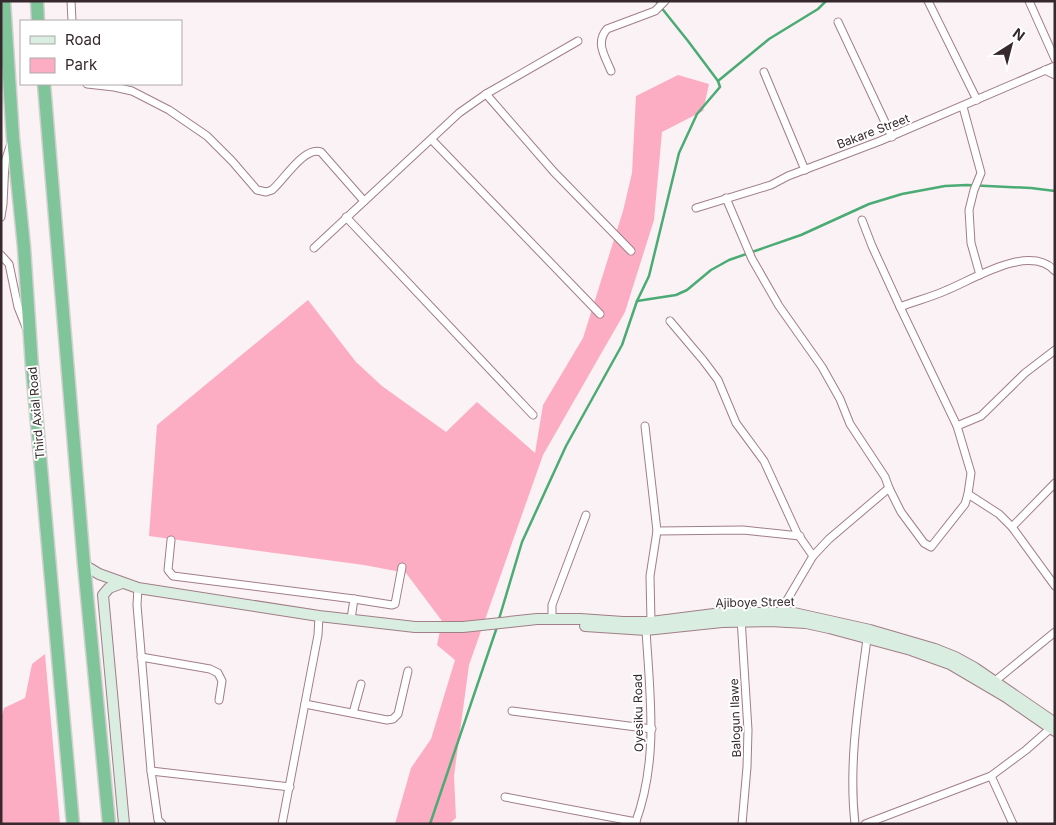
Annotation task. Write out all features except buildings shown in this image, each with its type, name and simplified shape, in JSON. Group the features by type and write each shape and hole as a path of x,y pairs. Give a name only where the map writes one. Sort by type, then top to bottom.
{"highway":[{"name":"Third Axial Road","path":"4,1 13,138 73,824"},
{"path":"37,1 38,20"},
{"path":"44,85 84,565 109,824"}],"street":[{"path":"70,1 72,20"},
{"path":"611,71 600,42 602,35 607,29 643,16 658,8 665,1"},
{"path":"928,1 977,100"},
{"path":"1029,1 1055,59"},
{"path":"838,22 892,137"},
{"path":"314,248 459,114 486,94 578,40"},
{"name":"Bakare Street","path":"696,208 771,184 892,137 1055,66"},
{"path":"1046,70 1055,75"},
{"path":"764,72 805,170"},
{"path":"97,85 132,91 176,114 195,127 219,148 257,190 266,192 272,190 307,153 316,151 321,152 364,201"},
{"path":"486,94 554,172 630,251"},
{"path":"963,107 981,173 969,210 969,231 980,275"},
{"path":"1,218 4,204 5,162 13,138"},
{"path":"432,140 600,314"},
{"path":"726,198 744,243 779,306 822,367 840,398 850,424 885,477 901,512 924,544 931,547 964,504 968,494 971,473 957,426 900,307 862,220"},
{"path":"346,217 533,415"},
{"path":"1,255 9,264 18,307 30,339"},
{"path":"900,307 947,290 1008,264 1031,260 1050,266 1055,271"},
{"path":"670,321 718,380 736,423 764,462 800,536 814,556"},
{"path":"957,426 981,416 1025,373 1055,350"},
{"name":"Oyesiku Road","path":"635,823 650,760 652,729 648,626 650,576 657,531 645,426"},
{"path":"1012,527 1055,482"},
{"path":"780,612 814,556 829,539 889,488"},
{"path":"968,494 999,514 1012,527 1055,586"},
{"path":"554,619 552,605 586,515"},
{"path":"657,531 743,530 800,536"},
{"path":"171,540 168,570 173,576 354,599 392,606 395,604 402,567"},
{"name":"Ajiboye Street","path":"84,565 99,574 138,588 319,616 415,627 463,626 554,619 623,622 648,626 794,612 831,620 935,649 975,668 993,685"},
{"path":"122,583 109,588 103,595 124,824"},
{"path":"138,588 137,605 151,770 158,820 162,824"},
{"path":"351,619 354,599"},
{"path":"282,824 305,704 319,616"},
{"name":"Ajiboye Street","path":"741,617 806,623 830,628 911,650 950,664 993,685"},
{"name":"Balogun Ilawe","path":"741,617 748,730 742,824"},
{"path":"865,824 991,776 1053,728 993,685 1055,632"},
{"path":"855,824 853,765 868,639"},
{"path":"141,657 210,669 218,673 222,681 219,700"},
{"path":"305,704 387,720 393,719 398,714 408,671"},
{"path":"353,713 361,684"},
{"path":"512,711 652,729"},
{"path":"151,770 290,787"},
{"path":"991,776 1012,824"},
{"path":"505,797 635,823"}],"green space":[{"path":"678,75 709,84 703,111 662,132 654,220 625,312 543,455 469,665 454,776 456,818 449,824 395,824 411,768 431,739 455,660 437,645 442,621 406,573 364,565 149,536 157,425 308,300 356,362 382,386 446,432 477,402 535,453 543,405 583,338 623,211 632,173 636,96"},
{"path":"45,654 60,824 2,824 1,719 4,708 25,698 32,664"}],"waterway":[{"path":"656,1 718,81"},
{"path":"499,619 522,542 566,446 622,345 637,301 649,276 679,153 697,114 720,87 718,81 769,39 818,9 826,1"},
{"path":"637,301 676,295 687,290 711,270 729,260 801,235 869,204 902,194 945,186 967,185 1055,191"},
{"path":"430,824 497,627"}]}
